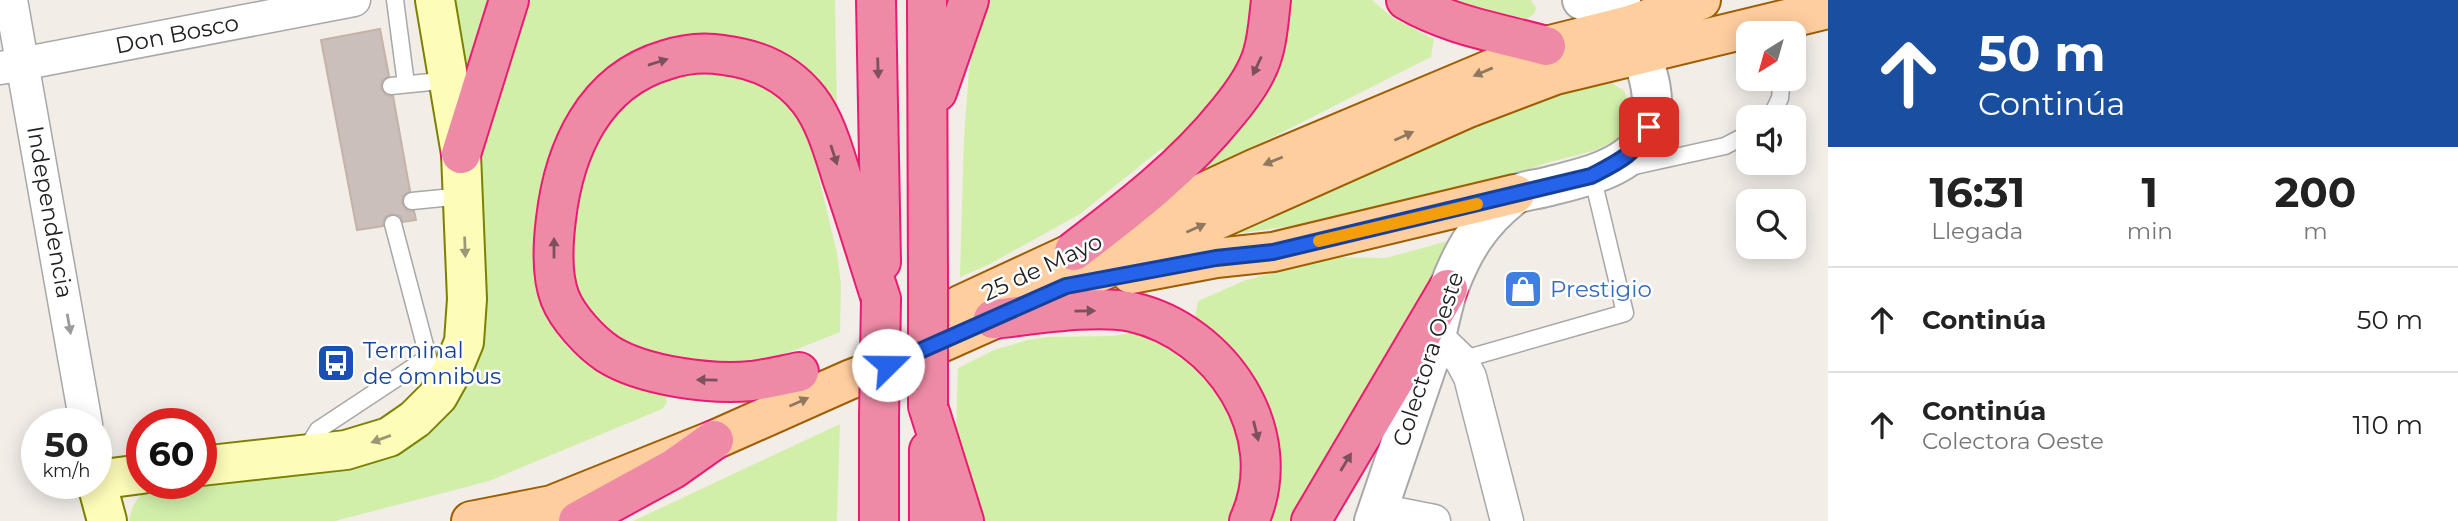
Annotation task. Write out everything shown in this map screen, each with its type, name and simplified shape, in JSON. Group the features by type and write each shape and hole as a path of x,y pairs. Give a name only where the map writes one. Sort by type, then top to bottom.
{"highway":[{"path":"461,154 509,0"},
{"path":"876,0 881,299 879,521"},
{"path":"927,0 929,521"},
{"path":"928,120 969,0"},
{"path":"1070,269 1204,142 1238,99 1263,53 1271,0"},
{"path":"1406,0 1425,11 1546,46"},
{"path":"799,372 751,381 691,380 645,369 608,354 579,328 560,298 555,269 554,234 559,196 569,156 589,116 615,86 644,66 680,55 717,54 749,58 787,77 810,101 829,139 881,299"},
{"path":"1311,521 1448,289"},
{"path":"993,319 1082,310 1128,311 1153,318 1184,333 1214,358 1238,388 1252,417 1260,447 1261,478 1255,508 1249,521"},
{"path":"928,406 964,521"},
{"path":"578,521 673,469 714,440"}],"main road":[{"path":"217,464 346,450 389,437 415,419 438,396 452,371 464,342 467,299 463,196 461,154 435,0"},
{"path":"1631,20 1701,0"},
{"path":"1792,21 1828,9"},
{"path":"1631,20 1736,26"},
{"name":"25 de Mayo","path":"459,521 538,483 712,413 799,372 1070,269 1555,75 1631,20"},
{"name":"25 de Mayo","path":"471,521 552,505 714,440 993,319 1070,269 1256,168 1546,46 1631,20"},
{"path":"1070,269 1273,252 1515,194"},
{"path":"101,499 107,521"}],"street":[{"name":"Independencia","path":"11,0 12,66 83,408"},
{"name":"Don Bosco","path":"12,66 354,0"},
{"path":"1582,0 1631,20"},
{"name":"Colectora Oeste","path":"1376,515 1449,348 1448,289 1468,244 1484,221 1515,194 1591,176 1625,158 1641,144 1653,112 1646,64 1631,20"},
{"path":"1449,348 1470,377 1507,521"},
{"path":"1376,515 1434,521"}],"lane":[{"path":"395,0 398,85 450,79"},
{"path":"1449,348 1625,313 1591,176 1725,146 1736,140"},
{"path":"412,201 463,196"},
{"path":"393,224 438,396"},
{"path":"303,454 318,430 427,358"}],"green space":[{"path":"453,0 492,0 481,25 466,77"},
{"path":"523,0 835,0 837,117 748,51 583,94 552,147 542,178 535,231 535,259 546,312 558,335 574,353 614,379 666,396 667,403 662,409 489,481 335,521 129,521 138,499 217,499 217,478 460,397 478,361 486,323 477,156"},
{"path":"985,0 1257,0 1249,55 1181,151 1161,149 1080,214 988,265 960,277 969,70"},
{"path":"1279,0 1372,0 1393,18 1434,39 1431,57 1208,170 1199,169"},
{"path":"1417,0 1531,0 1536,8 1534,14 1525,20 1504,25"},
{"path":"720,65 780,94 797,113 809,136 837,253 841,284 840,332 762,363 680,367 593,329 563,260 570,185 623,90"},
{"path":"1607,80 1624,91 1631,107 1628,124 1620,139 1593,151 1546,163 1507,178 1360,216 1235,234 1223,239 1214,234 1544,93"},
{"path":"1455,239 1299,521 1262,521 1272,494 1193,328 1198,301 1246,280 1334,257 1386,258"},
{"path":"1138,331 1203,363 1247,441 1241,521 979,521 956,432 958,368 994,350 1028,340 1047,337 1113,336"},
{"path":"840,424 837,521 633,521"}],"building":[{"path":"380,29 389,76 382,81 381,88 386,95 393,96 410,191 403,196 402,203 407,210 414,211 416,220 403,222 400,216 391,214 385,217 383,226 357,230 321,40"}],"slow traffic":[{"path":"1319,241 1477,204"}],"place":[{"name":"Prestigio","path":"1523,289"},
{"name":"Terminal de ómnibus","path":"336,363"}],"route":[{"path":"888,365 1066,286 1216,258 1273,252 1591,176 1625,158 1641,144 1649,127"}]}
